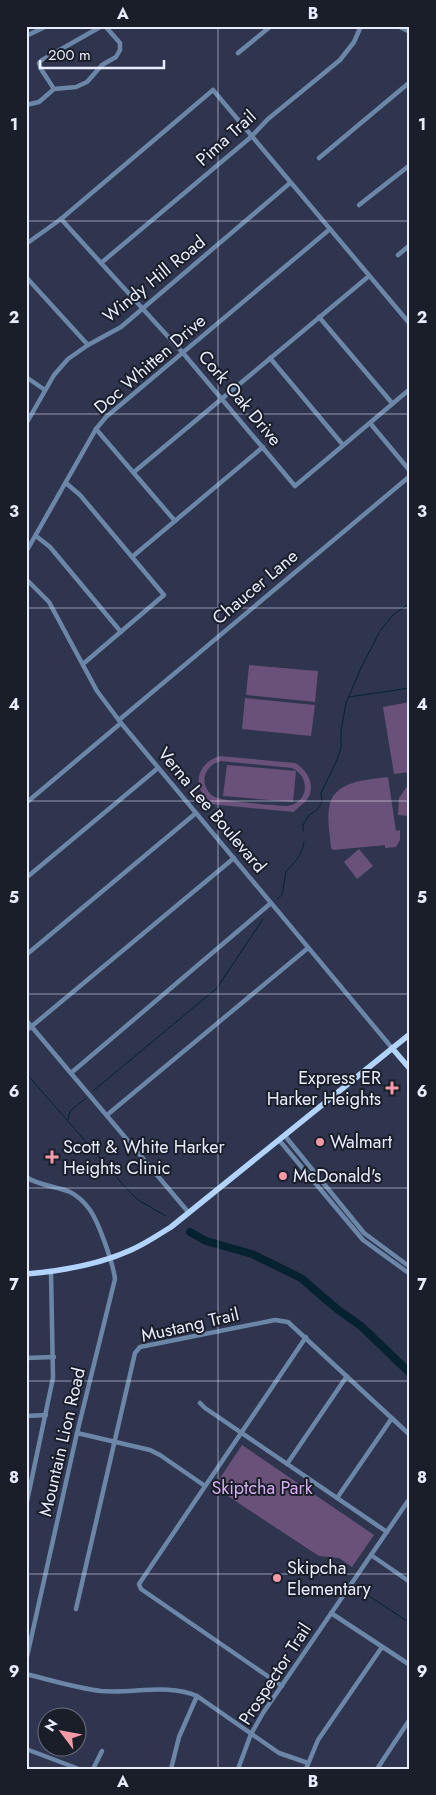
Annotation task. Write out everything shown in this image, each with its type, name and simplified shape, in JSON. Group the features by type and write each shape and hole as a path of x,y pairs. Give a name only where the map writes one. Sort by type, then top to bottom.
{"main road":[{"path":"26,1274 83,1266 111,1258 145,1243 189,1213 410,1034"},
{"path":"392,1048 410,1069"}],"street":[{"path":"26,36 48,26"},
{"path":"26,104 39,102 54,89 76,87 87,82 102,66 116,57 120,50 120,43 103,26 42,60 39,66 54,89"},
{"path":"238,53 271,26"},
{"name":"Pima Trail","path":"101,263 251,137 268,119 340,60 354,42 361,26"},
{"path":"398,26 410,32"},
{"path":"319,158 410,82"},
{"path":"26,244 61,219 213,90 290,184 410,324"},
{"path":"360,205 410,164"},
{"name":"Windy Hill Road","path":"26,424 45,390 62,366 88,345 121,327 290,184"},
{"name":"Cork Oak Drive","path":"61,219 183,353 295,486 343,445"},
{"name":"Doc Whitten Drive","path":"26,552 96,429 106,417 330,229"},
{"path":"398,255 410,246"},
{"path":"134,472 369,276"},
{"path":"26,277 88,345"},
{"path":"319,317 392,404"},
{"path":"270,358 343,445 410,389"},
{"path":"26,377 45,390"},
{"path":"370,422 410,471"},
{"path":"96,429 175,521"},
{"path":"132,557 263,447"},
{"name":"Chaucer Lane","path":"26,803 410,476"},
{"path":"66,483 80,495 164,595 83,664"},
{"path":"36,536 50,547 122,632"},
{"name":"Verna Lee Boulevard","path":"26,579 49,602 97,691 120,721 392,1048"},
{"path":"26,878 158,768"},
{"path":"26,955 196,813"},
{"path":"26,1031 234,858"},
{"path":"71,1073 271,903"},
{"path":"106,1115 308,948"},
{"path":"26,1020 189,1213"},
{"path":"285,1136 352,1222 363,1240 410,1274"},
{"path":"279,1140 304,1169 326,1190"},
{"path":"304,1169 309,1165"},
{"name":"Mountain Lion Road","path":"26,1177 39,1184 69,1192 80,1199 92,1213 111,1258 115,1279 77,1434 26,1661"},
{"path":"352,1222 368,1237 410,1267"},
{"path":"26,1506 53,1378 51,1272"},
{"name":"Mustang Trail","path":"76,1609 135,1353 140,1347 275,1320 288,1322 410,1435"},
{"path":"282,1686 139,1586 139,1584 306,1337"},
{"path":"26,1358 54,1357"},
{"path":"287,1464 347,1376"},
{"path":"200,1402 205,1408 387,1532"},
{"path":"26,1416 46,1415"},
{"path":"337,1498 392,1418"},
{"path":"77,1434 156,1453 205,1486"},
{"path":"26,1472 34,1472"},
{"name":"Prospector Trail","path":"238,1769 251,1734 410,1498"},
{"path":"371,1555 410,1582"},
{"path":"331,1613 410,1665"},
{"path":"306,1769 318,1740 382,1647"},
{"path":"26,1674 100,1691 181,1691 197,1696 280,1753 308,1763"},
{"path":"171,1769 179,1737 197,1696"},
{"path":"376,1769 410,1719"},
{"path":"26,1749 79,1769"},
{"path":"93,1769 102,1752"}],"green space":[{"path":"249,665 318,671 315,702 246,695"},
{"path":"245,698 315,705 311,736 242,729"},
{"path":"410,702 410,772 394,774 383,707"},
{"path":"220,756 295,763 304,770 310,779 311,790 309,796 294,812 210,804 210,801 200,789 199,776 202,769 212,759","holes":["221,761 292,768 302,777 305,789 300,800 287,806 227,800 213,796 206,788 206,773 209,768"]},
{"path":"227,765 296,771 293,802 223,796"},
{"path":"388,777 396,831 400,830 400,840 396,847 385,848 385,845 333,850 331,848 328,813 332,799 337,792 352,783"},
{"path":"410,782 410,816 398,815 399,798"},
{"path":"359,849 373,866 357,879 344,862"},
{"name":"Skiptcha Park","path":"242,1445 374,1535 352,1567 339,1558 319,1556 214,1487"}],"waterway":[{"path":"303,831 303,825 309,815 317,810 322,802 321,793 337,760 341,747 341,731 346,703 361,668 380,631 393,615 410,603"},
{"path":"349,697 410,688"},
{"path":"277,899 282,895 286,871 298,858 304,842"},
{"path":"93,1091 217,988 263,919"},
{"path":"26,1073 127,1189 138,1200 166,1216"},
{"path":"68,1120 70,1111 86,1098"},
{"path":"190,1232 206,1241 252,1254 301,1278 337,1309 361,1326 410,1373"},
{"path":"357,1588 410,1623"}],"place":[{"name":"Express ER Harker Heights","path":"392,1088"},
{"name":"Walmart","path":"320,1142"},
{"name":"Scott & White Harker Heights Clinic","path":"52,1157"},
{"name":"McDonald's","path":"283,1176"},
{"name":"Skipcha Elementary","path":"277,1578"}]}
